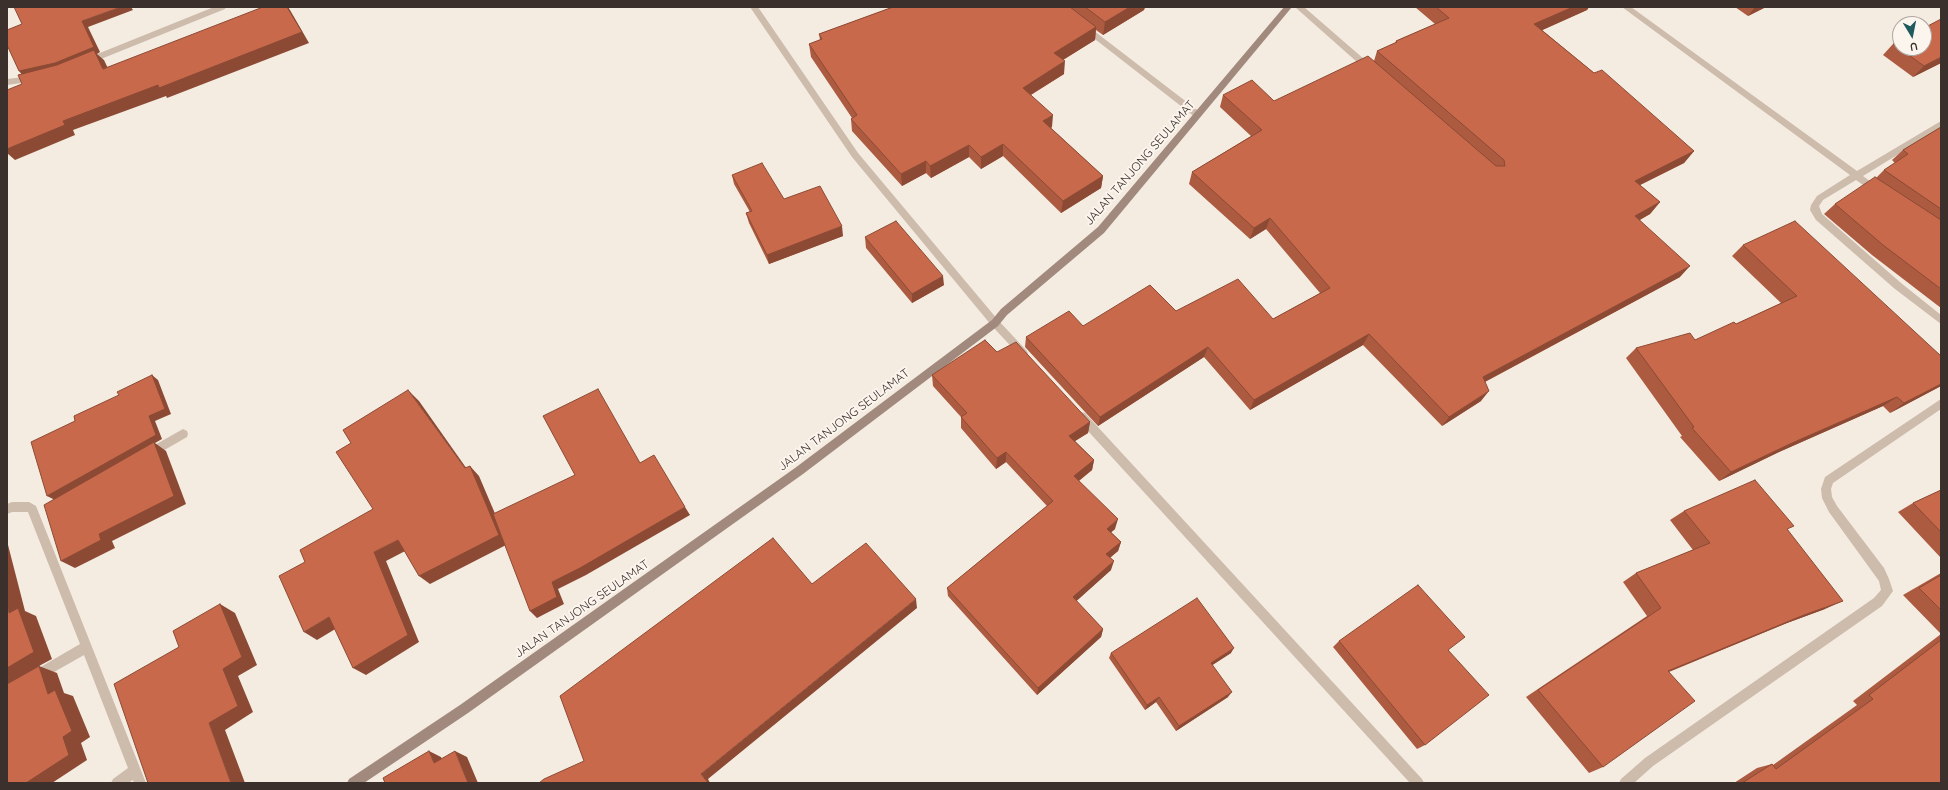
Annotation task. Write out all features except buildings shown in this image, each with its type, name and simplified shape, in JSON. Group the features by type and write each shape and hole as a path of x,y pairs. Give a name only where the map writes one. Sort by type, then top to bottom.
{"street":[{"path":"77,66 222,7"},
{"path":"754,7 855,155 995,323 1032,364"},
{"name":"JALAN TANJONG SEULAMAT","path":"353,783 464,709 792,476 995,323 1004,312 1101,230 1288,7"},
{"path":"1299,7 1375,73"},
{"path":"1626,7 1881,194"},
{"path":"1080,23 1198,115"},
{"path":"7,82 27,81 42,77"},
{"path":"1941,124 1820,198 1815,204 1815,210 1819,217 1898,286 1941,320"},
{"path":"1625,783 1649,762 1878,602 1887,591 1884,580 1880,572 1833,509 1827,498 1826,490 1830,480 1941,403"},
{"path":"1075,410 1418,783"},
{"path":"143,457 183,434"},
{"path":"7,509 12,507 30,507 39,516 86,647 140,783"},
{"path":"27,682 86,647"},
{"path":"117,783 135,771"}]}
